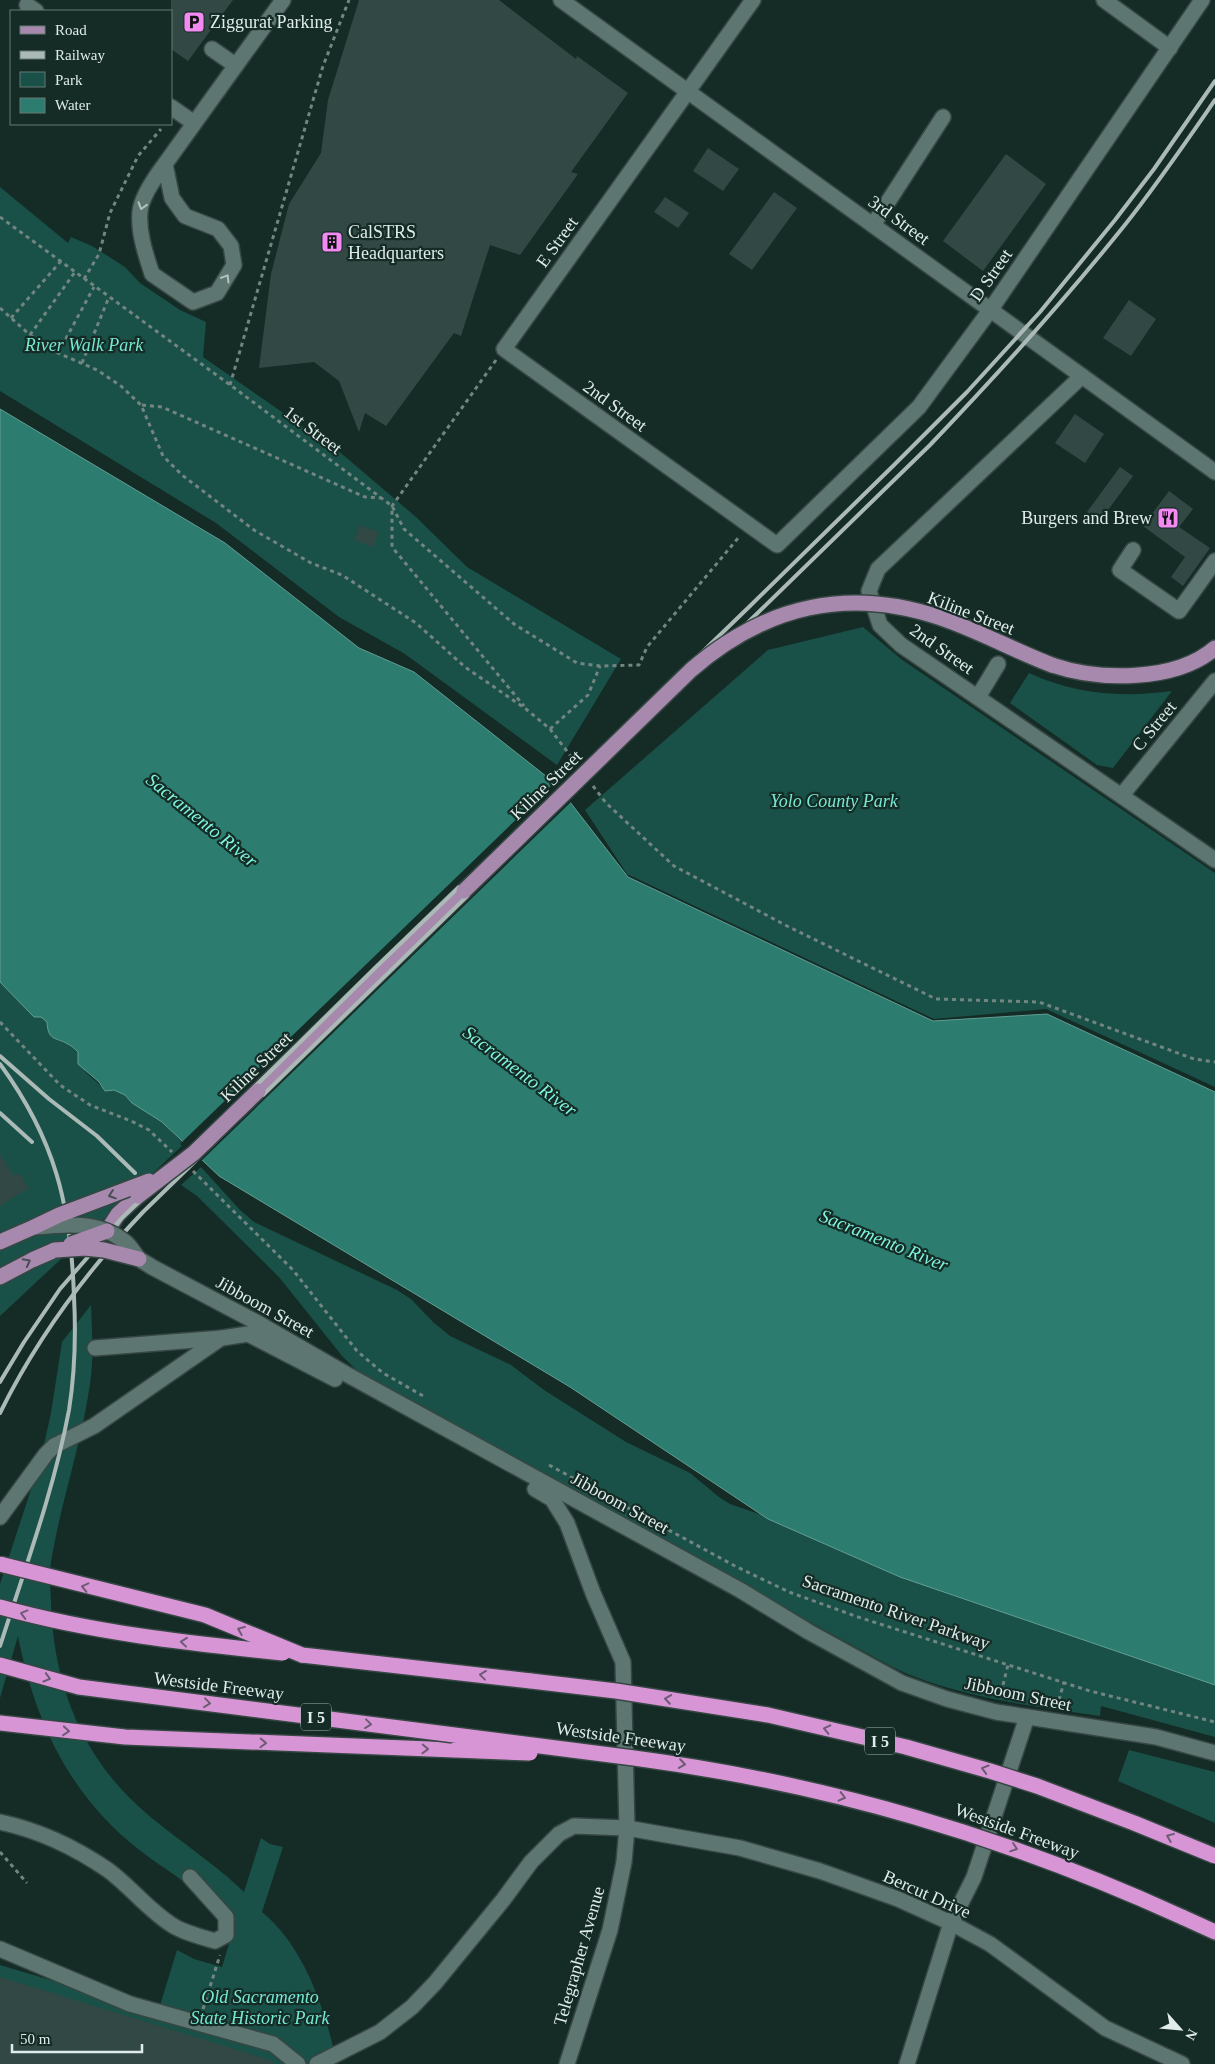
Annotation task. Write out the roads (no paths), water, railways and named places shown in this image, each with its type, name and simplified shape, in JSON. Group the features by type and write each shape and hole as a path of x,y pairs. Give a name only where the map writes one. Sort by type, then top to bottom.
{"highway":[{"path":"0,1564 205,1616 302,1655"},
{"name":"I 5","path":"0,1607 40,1618 163,1640 616,1691 768,1715 906,1747 990,1771 1125,1819 1215,1856"},
{"name":"Westside Freeway","path":"0,1665 79,1687 696,1766 782,1782 870,1803 936,1822 1020,1850 1122,1889 1215,1932"},
{"path":"0,1723 125,1737 634,1758"}],"main road":[{"name":"Kiline Street","path":"107,1231 118,1214 130,1202 174,1171 209,1139 691,670 724,643 742,632 765,621 796,610 852,602 909,609 942,618 1052,666 1089,674 1135,675 1175,667 1201,658 1215,648"},
{"path":"0,1242 59,1215 174,1171"},
{"path":"0,1277 55,1250 107,1231"},
{"path":"55,1250 85,1248 104,1250 139,1259"}],"street":[{"path":"165,164 172,198 185,216 218,229 231,246 234,265 217,293 193,302 152,274 143,243 140,211 150,185 235,65 283,0"},
{"name":"3rd Street","path":"561,0 1215,472"},
{"name":"E Street","path":"504,349 753,0"},
{"path":"1104,0 1170,48"},
{"name":"D Street","path":"777,545 919,407 991,309 1202,0"},
{"path":"212,49 235,65"},
{"path":"172,108 194,123"},
{"path":"874,225 943,118"},
{"name":"2nd Street","path":"504,349 777,545"},
{"name":"2nd Street","path":"1082,376 878,570 869,591 880,625 900,645 1215,860"},
{"path":"1134,550 1120,570 1180,611 1215,562"},
{"path":"978,697 998,664"},
{"name":"C Street","path":"1122,795 1210,687"},
{"name":"Jibboom Street","path":"34,1227 77,1225 107,1231 124,1241 139,1259 152,1268 258,1323 357,1380 740,1590 809,1632 902,1683 947,1699 996,1712 1156,1737 1215,1753"},
{"name":"Telegrapher Avenue","path":"95,1348 222,1338 248,1334 289,1354 552,1499 567,1524 593,1593 623,1662 628,1828 624,1862 610,1930 568,2064"},
{"path":"0,1517 46,1454 54,1446 94,1426 222,1338"},
{"path":"907,2064 952,1923 974,1877 1027,1717"},
{"path":"0,1822 25,1828 73,1849 109,1871 173,1926 215,1941 226,1935 226,1917 190,1877"},
{"name":"Bercut Drive","path":"317,2064 380,2032 412,2007 435,1983 480,1929 531,1862 559,1834 574,1826 628,1828 740,1848 820,1870 898,1899 952,1923 990,1944 1105,2028 1182,2064"},
{"path":"0,1949 130,2004 273,2044 298,2064"}],"water":[{"name":"Sacramento River","path":"0,409 225,543 359,648 414,672 556,784 628,877 933,1021 1047,1014 1215,1092 1215,1685 900,1577 768,1519 570,1387 219,1176 162,1122 132,1103 125,1095 114,1090 105,1091 99,1082 78,1064 78,1052 69,1045 53,1038 49,1032 47,1022 41,1017 34,1017 0,982"}],"railway":[{"path":"0,1382 24,1342 60,1289 120,1220 375,968 750,606 967,392 1040,312 1115,220 1154,169 1215,81"},
{"path":"0,1413 14,1385 46,1332 82,1282 143,1212 930,445 1078,282 1148,195 1215,100"},
{"path":"0,1056 49,1099 97,1136 135,1173"},
{"path":"0,1064 34,1119 47,1146 56,1174 69,1232 75,1325 73,1382 63,1440 38,1529 0,1646"},
{"path":"0,1113 32,1142"}],"place":[{"name":"Ziggurat Parking","path":"194,22"},
{"name":"CalSTRS Headquarters","path":"332,242"},
{"name":"Burgers and Brew","path":"1168,518"}],"park label":[{"name":"River Walk Park","path":"84,345"},
{"name":"Yolo County Park","path":"834,801"},
{"name":"Old Sacramento State Historic Park","path":"260,2007"}]}
